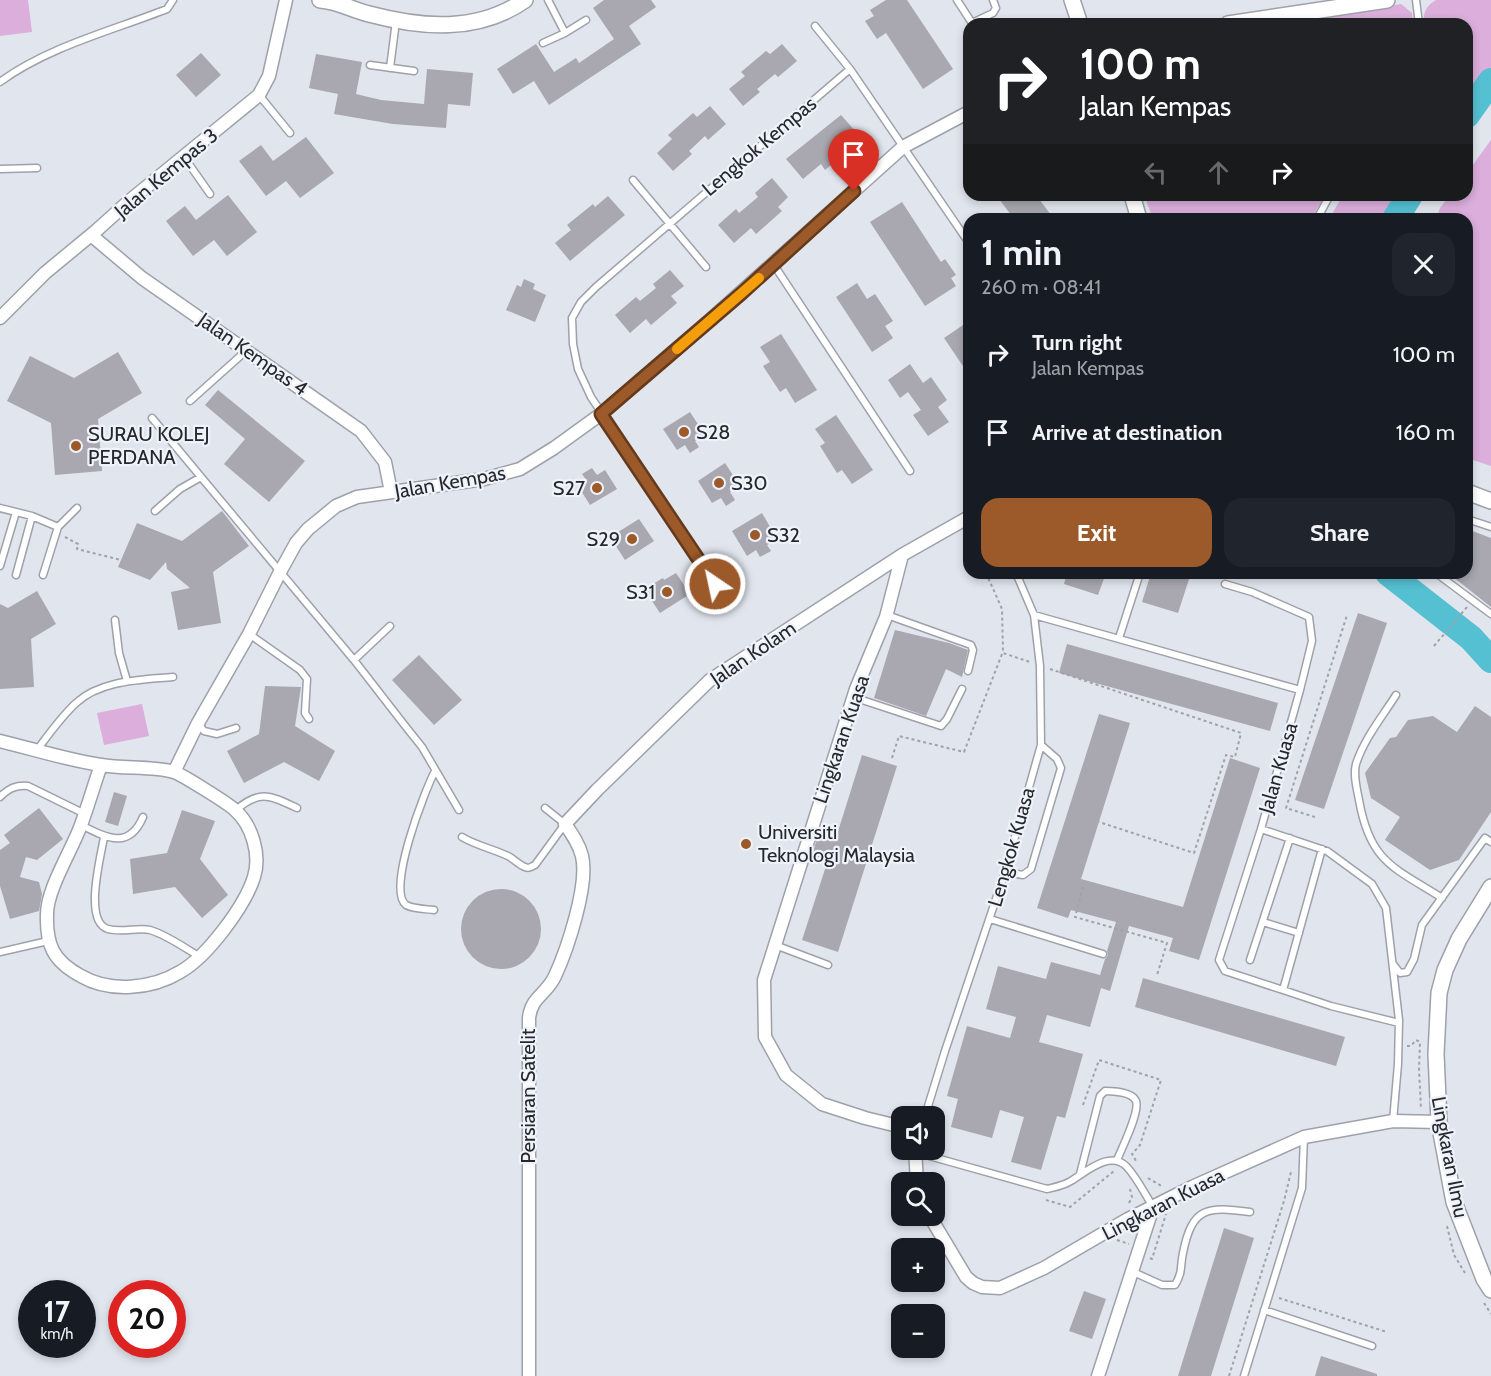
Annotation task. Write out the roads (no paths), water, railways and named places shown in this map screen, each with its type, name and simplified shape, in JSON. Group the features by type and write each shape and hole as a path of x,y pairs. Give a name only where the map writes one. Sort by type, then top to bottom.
{"street":[{"name":"Jalan Kempas 3","path":"0,318 45,273 259,95 269,76 286,0"},
{"path":"320,0 334,0 365,14 396,21 454,25 488,20 513,9 525,0"},
{"path":"1072,0 1078,18"},
{"path":"1268,18 1387,0"},
{"name":"Jalan Kempas","path":"174,772 280,572 302,536 336,506 357,497 484,479 519,469 554,448 601,414 774,264 903,147 963,115"},
{"name":"Jalan Kempas 4","path":"91,235 142,278 361,431 385,462 391,492"},
{"path":"1473,494 1491,501"},
{"name":"Jalan Kolam","path":"565,824 710,680 902,555 963,520"},
{"name":"Lingkaran Kuasa","path":"891,1124 822,1104 786,1075 765,1037 764,980 853,697 886,615 902,555"},
{"path":"0,741 101,765 174,772 236,810 248,826 254,842 256,861 254,877 239,906 201,957 183,971 169,978 131,986 111,986 89,981 71,971 54,956 48,940 46,911 54,886 83,819 101,765"},
{"name":"Persiaran Satelit","path":"529,1376 529,1018 532,1004 554,978 580,903 583,858 576,840 565,824"},
{"name":"Lingkaran Ilmu","path":"1491,887 1459,939 1445,970 1439,993 1436,1054 1439,1122 1454,1202 1484,1279 1491,1290"},
{"name":"Lingkaran Kuasa","path":"936,1226 966,1277 973,1283 991,1289 1000,1288 1044,1268 1153,1207 1304,1137 1393,1121 1439,1122"},
{"path":"1098,1376 1130,1271 1153,1207"}],"lane":[{"path":"0,82 67,47 167,9 173,0"},
{"path":"548,0 565,33"},
{"path":"957,0 969,18"},
{"path":"984,18 993,14 996,8 993,0"},
{"path":"1416,0 1418,18"},
{"path":"543,43 586,20"},
{"path":"390,68 396,21"},
{"path":"815,26 850,69 963,234"},
{"path":"370,65 414,71"},
{"name":"Lengkok Kempas","path":"715,584 601,414 578,369 573,344 572,318 581,302 597,287 850,69"},
{"path":"259,95 290,133"},
{"path":"184,157 210,194"},
{"path":"0,169 37,168"},
{"path":"633,180 706,267"},
{"path":"774,264 910,471"},
{"path":"190,401 247,350"},
{"path":"152,418 354,660 422,747 459,810"},
{"path":"155,511 180,489 201,477"},
{"path":"0,508 32,516 57,530"},
{"path":"43,575 57,530 76,508"},
{"path":"0,566 16,512"},
{"path":"16,575 32,516"},
{"path":"1473,521 1491,527"},
{"name":"Lengkok Kuasa","path":"928,1106 1005,872 1041,745 1040,666 1034,615 1019,579"},
{"path":"1119,638 1138,579"},
{"path":"1444,579 1491,614"},
{"name":"Jalan Kuasa","path":"1225,584 1252,592 1309,618 1312,641 1261,829 1322,849 1372,884 1386,908 1399,1023 1393,1121"},
{"path":"886,615 971,645 973,650 968,671"},
{"path":"1034,615 1300,690"},
{"path":"115,620 119,653 127,681"},
{"path":"354,660 390,626"},
{"path":"249,634 300,670 306,679 305,713 309,719"},
{"path":"37,750 77,702 93,691 127,681 173,676"},
{"path":"853,697 941,726 962,689"},
{"path":"1396,695 1355,765 1361,811 1372,843 1382,859 1442,897"},
{"path":"198,723 204,731 217,734 236,728"},
{"path":"1005,872 1023,875 1031,869 1061,768 1057,759 1041,745"},
{"path":"434,910 406,905 402,900 400,884 402,863 427,786 435,771"},
{"path":"0,797 7,790 18,786 28,786 83,819 104,837 131,836 138,829 144,817"},
{"path":"236,810 246,801 258,796 275,798 297,808"},
{"name":"Persiaran Satelit","path":"545,808 565,824"},
{"path":"462,837 530,868 535,866 565,824"},
{"path":"1261,829 1219,960 1225,971 1331,1006 1399,1023"},
{"path":"104,837 94,902 98,921 106,928 127,932 149,930 201,957"},
{"path":"1250,960 1290,838"},
{"path":"1393,964 1400,973 1407,972 1422,925 1485,838 1491,842"},
{"path":"1283,990 1322,849"},
{"path":"990,919 1103,954"},
{"path":"1263,922 1299,933"},
{"path":"0,952 48,940"},
{"path":"775,945 828,965"},
{"path":"1080,1174 1100,1096 1105,1091 1128,1094 1136,1102 1136,1112 1118,1160"},
{"path":"1244,1376 1302,1188 1304,1137"},
{"path":"945,1160 1047,1189 1058,1187 1107,1160 1118,1160 1127,1166 1153,1207"},
{"path":"1130,1271 1162,1285 1175,1285 1182,1274 1182,1256 1189,1232 1194,1221 1203,1212 1223,1208 1250,1212"},
{"path":"1264,1310 1372,1346"}],"waterway":[{"path":"1473,106 1491,81"},
{"path":"1399,213 1406,201"},
{"path":"1396,579 1471,638 1491,660"}],"place":[{"name":"S28","path":"684,432"},
{"name":"SURAU KOLEJ PERDANA","path":"76,446"},
{"name":"S30","path":"719,483"},
{"name":"S27","path":"597,488"},
{"name":"S32","path":"755,535"},
{"name":"S29","path":"632,539"},
{"name":"S31","path":"667,592"},
{"name":"Universiti Teknologi Malaysia","path":"746,844"}]}
